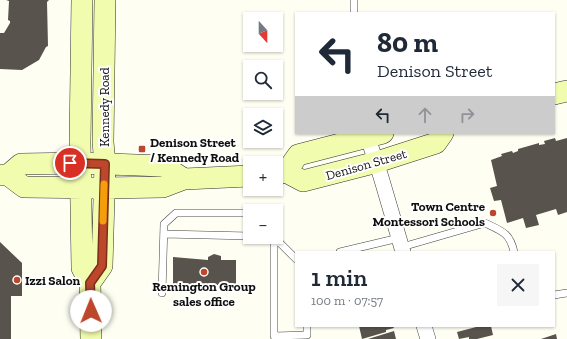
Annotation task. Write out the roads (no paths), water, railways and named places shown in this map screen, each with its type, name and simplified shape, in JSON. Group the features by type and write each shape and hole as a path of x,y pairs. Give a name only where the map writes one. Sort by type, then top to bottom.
{"main road":[{"name":"Kennedy Road","path":"82,0 82,268 90,283 91,339"},
{"name":"Kennedy Road","path":"90,283 102,266 105,164 103,142 105,0"},
{"path":"555,94 567,91"},
{"name":"Denison Street","path":"283,174 303,181 377,162 436,143 442,134"},
{"name":"Denison Street","path":"283,171 298,156 373,135"},
{"path":"184,179 164,166 81,163 21,164 4,175 24,187 104,188 163,187 184,179 243,176"}],"street":[{"path":"373,135 377,162 401,246"},
{"path":"424,327 428,339"}],"lane":[{"path":"354,0 354,12"},
{"path":"162,293 164,224 176,213 243,213"},
{"path":"350,251 401,246 485,223 504,232 511,240 514,251"},
{"path":"164,234 243,236"},
{"path":"274,244 274,336 307,335 307,327"},
{"path":"281,244 295,258"},
{"path":"555,295 567,293"}],"place":[{"name":"Denison Street / Kennedy Road","path":"142,149"},
{"name":"Town Centre Montessori Schools","path":"493,213"},
{"name":"Remington Group sales office","path":"204,272"},
{"name":"Izzi Salon","path":"17,280"}]}
